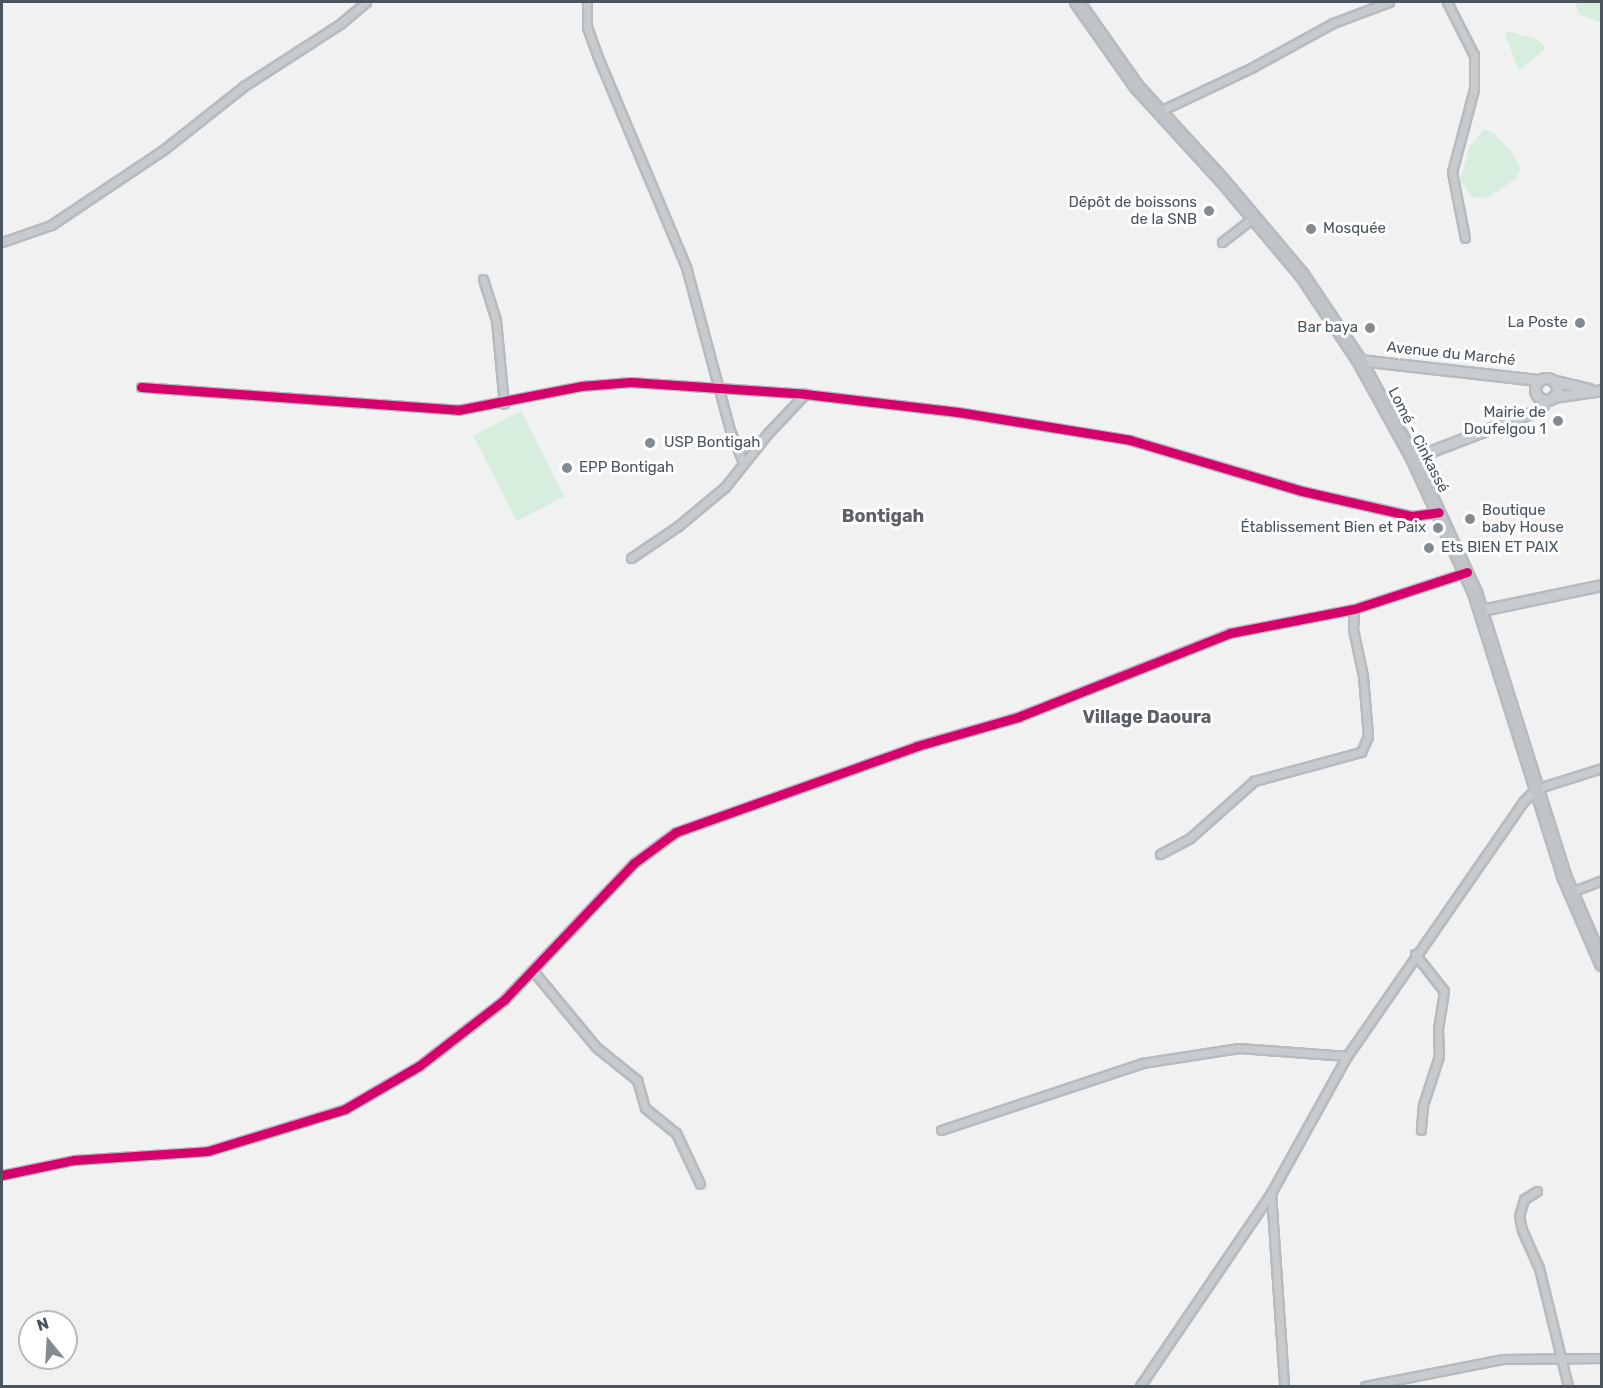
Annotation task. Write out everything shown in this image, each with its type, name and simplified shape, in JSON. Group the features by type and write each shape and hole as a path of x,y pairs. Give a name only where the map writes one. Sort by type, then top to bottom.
{"highway":[{"name":"Lomé - Cinkassé","path":"1077,2 1137,87 1254,217 1302,275 1359,360 1413,458 1467,572 1482,610 1535,789 1571,892 1602,964"}],"main road":[{"name":"Avenue du Marché","path":"1359,360 1538,380"},
{"path":"1547,377 1554,381 1598,390 1549,399 1535,392 1538,380 1547,377"},
{"path":"1413,458 1541,410 1557,390 1554,381"},
{"path":"1482,610 1602,585"}],"street":[{"path":"2,242 51,225 164,150 244,86 340,24 366,2"},
{"path":"587,2 587,27 686,267 743,463"},
{"path":"1160,111 1251,68 1333,23 1389,2"},
{"path":"1447,2 1474,55 1474,89 1452,172 1465,238"},
{"path":"1222,242 1254,217"},
{"path":"483,279 496,320 504,404"},
{"path":"141,387 458,410 504,404 581,386 631,382 805,394 958,412 1130,440 1357,504 1412,516 1439,512"},
{"path":"631,558 705,504 805,394"},
{"path":"2,1175 74,1160 208,1151 345,1109 419,1066 534,972 634,863 676,832 917,746 1018,717 1230,633 1354,609 1467,572"},
{"path":"1160,854 1190,838 1254,781 1361,752 1368,736 1360,658 1353,629 1354,609"},
{"path":"1140,1386 1271,1193 1347,1056 1415,954 1535,789 1602,768"},
{"path":"1571,892 1602,880"},
{"path":"1415,954 1444,990 1438,1029 1439,1056 1423,1105 1421,1130"},
{"path":"534,972 596,1047 637,1080 645,1108 676,1132 700,1184"},
{"path":"942,1130 1142,1063 1239,1048 1347,1056"},
{"path":"1537,1191 1524,1199 1519,1216 1522,1230 1539,1268 1568,1386"},
{"path":"1271,1193 1284,1386"},
{"path":"1365,1386 1503,1359 1560,1356 1602,1358"}],"green space":[{"path":"1575,2 1601,2 1601,23 1579,14"},
{"path":"1508,31 1536,39 1546,48 1519,71 1505,34"},
{"path":"1484,129 1495,134 1513,153 1520,168 1517,178 1487,198 1473,197 1460,181 1470,146"},
{"path":"521,411 565,497 516,521 473,436"}],"cycle path":[{"path":"141,387 458,410 581,386 631,382 805,394 958,412 1130,440 1302,491 1412,516 1439,512"},
{"path":"2,1175 74,1160 208,1151 345,1109 419,1066 504,1000 634,863 676,832 917,746 1018,717 1230,633 1354,609 1467,572"}],"place":[{"name":"Dépôt de boissons de la SNB","path":"1209,211"},
{"name":"Mosquée","path":"1311,229"},
{"name":"La Poste","path":"1580,323"},
{"name":"Bar baya","path":"1370,328"},
{"name":"Mairie de Doufelgou 1","path":"1558,421"},
{"name":"USP Bontigah","path":"650,443"},
{"name":"EPP Bontigah","path":"567,468"},
{"name":"Boutique baby House","path":"1470,519"},
{"name":"Établissement Bien et Paix","path":"1438,528"},
{"name":"Ets BIEN ET PAIX","path":"1429,548"}],"district":[{"name":"Bontigah","path":"883,516"},
{"name":"Village Daoura","path":"1147,717"}]}
